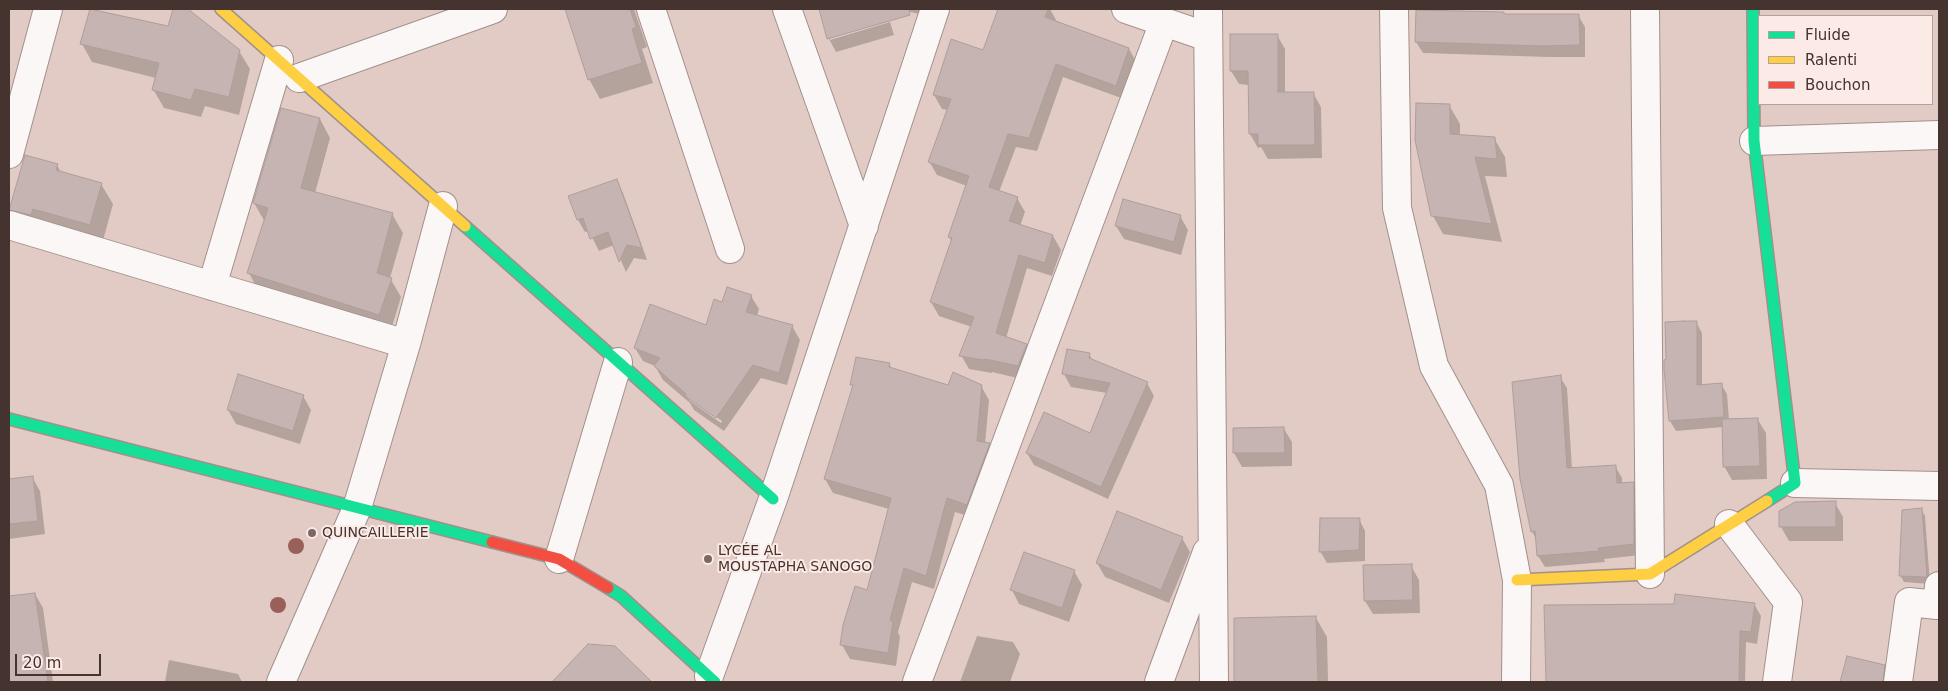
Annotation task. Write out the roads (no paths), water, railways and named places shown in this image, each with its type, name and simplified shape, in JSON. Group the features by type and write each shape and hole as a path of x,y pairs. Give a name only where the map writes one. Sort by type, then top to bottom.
{"street":[{"path":"9,154 48,9"},
{"path":"220,9 773,499"},
{"path":"299,78 493,9"},
{"path":"651,9 730,249"},
{"path":"787,9 864,226"},
{"path":"9,419 559,559 620,596 712,679 864,226 934,9"},
{"path":"1126,9 1208,36"},
{"path":"1208,9 1214,682"},
{"path":"1394,9 1397,208 1434,366 1499,485 1517,580 1516,682"},
{"path":"1645,9 1650,574"},
{"path":"1753,9 1754,141 1795,483"},
{"path":"917,682 1164,22"},
{"path":"212,286 279,60"},
{"path":"1754,141 1939,135"},
{"path":"281,682 358,508 406,344 443,206"},
{"path":"9,225 406,344"},
{"path":"559,559 618,362"},
{"path":"1517,580 1650,574 1795,483 1939,486"},
{"path":"1729,524 1788,602 1777,682"},
{"path":"1159,682 1213,537"},
{"path":"1898,682 1909,602 1937,605 1939,586"}],"place":[{"name":"QUINCAILLERIE","path":"312,533"},
{"name":"LYCÉE AL MOUSTAPHA SANOGO","path":"708,559"}]}
